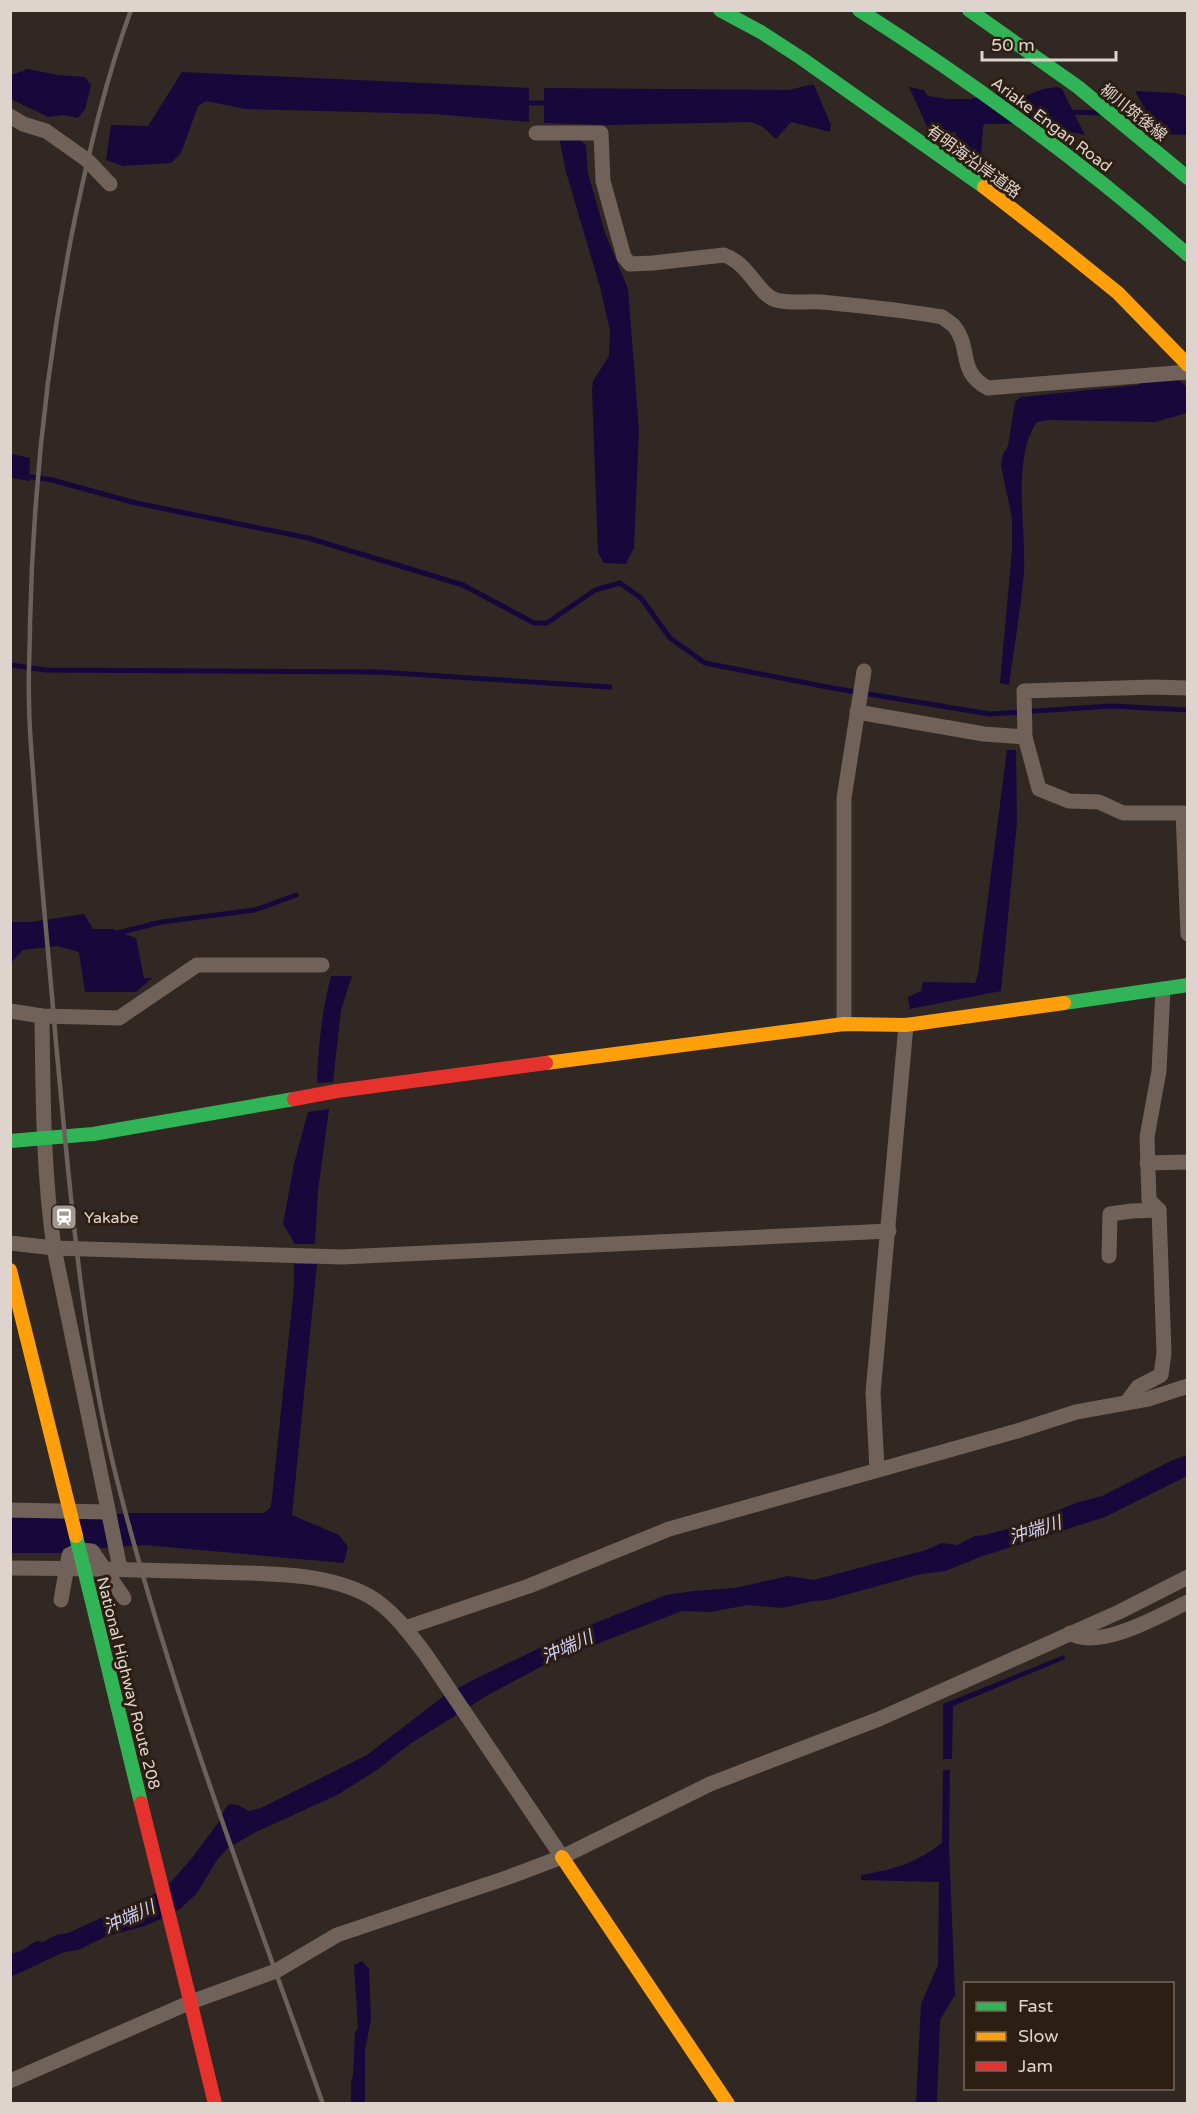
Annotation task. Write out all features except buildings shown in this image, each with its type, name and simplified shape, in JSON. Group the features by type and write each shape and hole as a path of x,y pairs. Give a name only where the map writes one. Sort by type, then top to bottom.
{"main road":[{"name":"有明海沿岸道路","path":"720,10 743,21 819,71 923,143 1014,211 1108,285 1188,364"},
{"name":"Ariake Engan Road","path":"860,10 1019,118 1082,165 1188,255"},
{"name":"Ariake Engan Road","path":"879,10 1009,98 1160,216 1188,242"},
{"name":"柳川筑後線","path":"969,10 1078,87 1188,178"},
{"path":"10,1141 93,1134 337,1091 844,1024 906,1025 1188,986"},
{"name":"National Highway Route 208","path":"10,1270 215,2103"},
{"path":"558,1852 728,2103"}],"street":[{"path":"10,116 23,124 46,131 87,160 110,184"},
{"path":"536,133 601,134 603,182 624,257 630,264 724,255 742,265 764,292 774,300 820,302 942,317 954,326 962,342 968,369 977,382 988,388 1188,372"},
{"path":"844,1024 844,798 863,676"},
{"path":"1188,688 1024,691 1025,730 1039,789 1069,801 1099,802 1123,813 1185,813 1188,934"},
{"path":"858,708 984,734 1025,730"},
{"path":"10,1011 42,1016 119,1018 197,965 322,965"},
{"path":"1127,1402 1138,1387 1161,1376 1164,1353 1159,1210 1149,1200 1147,1163 1147,1137 1159,1071 1163,989"},
{"path":"42,1016 47,1197 54,1248 118,1562"},
{"path":"877,1469 873,1393 906,1025"},
{"path":"1147,1163 1188,1162"},
{"path":"1109,1256 1110,1214 1159,1210"},
{"path":"10,1243 54,1248 342,1257 889,1231"},
{"path":"405,1628 529,1586 669,1529 1017,1431 1076,1412 1148,1399 1188,1386"},
{"path":"10,1510 107,1512"},
{"path":"60,1600 69,1555 80,1550 92,1551 124,1598"},
{"path":"10,1568 118,1562 329,1580 370,1597 405,1628 426,1655 558,1852"},
{"path":"10,2081 190,1997 276,1971 336,1935 558,1852 710,1784 879,1719 1119,1612 1188,1577"},
{"path":"1070,1633 1094,1639 1119,1633 1188,1602"}],"water":[{"path":"28,69 85,77 91,85 85,109 78,118 64,115 48,117 11,99 11,75"},
{"path":"182,72 529,88 529,122 434,114 245,109 206,101 198,106 181,153 171,163 123,166 106,160 111,125 148,126"},
{"path":"814,85 831,125 830,132 791,122 776,139 763,127 751,122 608,125 544,123 544,88 789,90"},
{"path":"909,87 924,90 928,96 971,99 992,93 1025,96 1043,89 1057,87 1062,89 1085,135 1054,128 1045,123 985,124 981,156 958,141 955,132 930,133"},
{"path":"1135,91 1175,93 1187,96 1187,135 1164,134 1157,131"},
{"path":"559,137 577,137 586,145 588,173 605,233 628,289 639,430 634,548 626,564 604,563 598,553 592,390 593,381 609,356 610,331 600,287 566,172"},
{"path":"1175,376 1187,387 1187,413 1155,422 1048,420 1037,422 1029,436 1022,473 1024,571 1021,600 1009,685 1000,683 1012,550 1012,518 1001,466 1003,454 1008,446 1015,402 1021,397 1138,385 1147,378"},
{"path":"11,454 30,458 29,481 11,478"},
{"path":"1007,750 1016,750 1017,822 1001,991 910,1009 908,997 921,991 923,982 975,983 978,975"},
{"path":"84,914 93,929 112,929 136,938 144,978 152,978 136,992 85,992 79,952 57,946 23,950 11,963 11,920 31,922"},
{"path":"331,976 352,976 341,1010 333,1082 317,1083 321,1029"},
{"path":"329,1109 318,1191 315,1244 295,1244 283,1224 294,1164 308,1112"},
{"path":"294,1264 317,1264 292,1515 339,1535 348,1547 344,1563 144,1545 101,1548 93,1519 139,1513 264,1513 271,1507 294,1287"},
{"name":"沖端川","path":"1187,1455 1187,1476 1105,1517 983,1556 945,1571 921,1574 827,1600 782,1608 748,1605 710,1612 682,1611 550,1662 488,1695 410,1744 377,1770 337,1795 256,1832 228,1848 217,1860 197,1893 180,1909 145,1926 107,1936 78,1950 64,1952 11,1977 11,1954 21,1951 36,1941 43,1942 56,1935 68,1933 156,1893 171,1882 192,1858 230,1804 238,1805 249,1811 261,1808 367,1755 444,1696 575,1631 666,1595 735,1588 788,1576 814,1580 926,1550 941,1543 957,1545 975,1536 1018,1526 1079,1502 1102,1496"},
{"path":"11,1518 54,1518 64,1553 11,1553"},
{"path":"1064,1655 1065,1659 953,1706 952,1759 943,1759 943,1704"},
{"path":"943,1770 950,1770 949,1846 955,1995 940,2020 937,2103 916,2103 921,2004 938,1965 939,1882 861,1880 861,1875 904,1865 942,1843"},
{"path":"362,1961 369,1969 371,2019 365,2051 365,2103 351,2103 355,2033 358,2027 354,1965"}],"waterway":[{"path":"522,103 549,103"},
{"path":"1069,112 1099,113"},
{"path":"1120,114 1153,115"},
{"path":"10,474 52,480 136,503 308,538 463,585 534,623 547,623 595,590 620,583 641,598 670,638 705,663 832,688 990,714 1111,706 1188,710"},
{"path":"10,665 46,670 378,672 610,687"},
{"path":"114,934 161,922 255,910 296,895"},
{"path":"10,1535 139,1529"}],"railway":[{"path":"131,10 99,113 65,268 50,369 34,522 30,624 30,721 56,1043 78,1263 94,1372 117,1480 138,1560 187,1717 323,2104"}],"traffic: fast":[{"path":"720,10 761,32 801,58 984,187"},
{"path":"859,10 1028,126 1149,221 1188,255"},
{"path":"969,10 1078,87 1188,178"},
{"path":"1064,1003 1188,985"},
{"path":"10,1141 93,1134 294,1099"},
{"path":"76,1536 141,1803"}],"traffic: slow":[{"path":"984,187 1118,293 1188,365"},
{"path":"546,1063 844,1024 906,1025 1064,1003"},
{"path":"10,1270 76,1536"},
{"path":"562,1857 728,2104"}],"traffic: jam":[{"path":"294,1099 337,1091 546,1063"},
{"path":"141,1803 188,1992"},
{"path":"188,1992 215,2104"}],"place":[{"name":"Yakabe","path":"64,1217"}]}
